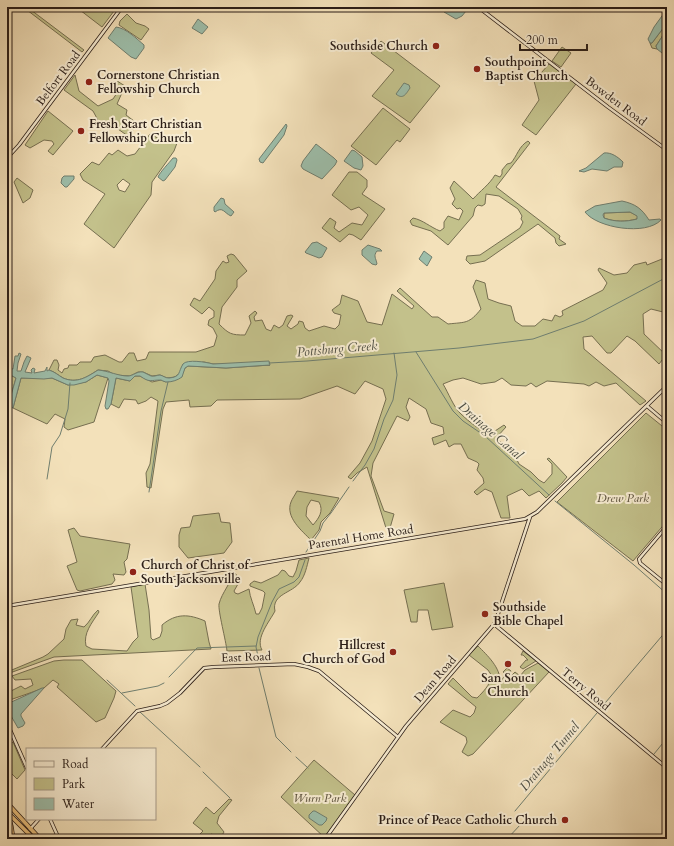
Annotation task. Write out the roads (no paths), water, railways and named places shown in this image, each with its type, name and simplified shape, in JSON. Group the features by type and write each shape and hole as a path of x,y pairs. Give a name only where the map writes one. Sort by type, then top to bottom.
{"highway":[{"path":"7,803 34,839"},
{"path":"7,813 40,839"},
{"path":"7,813 13,839"},
{"path":"7,823 10,839"}],"street":[{"name":"Belfort Road","path":"7,158 19,145 122,7"},
{"name":"Bowden Road","path":"478,7 667,150"},
{"name":"Parental Home Road","path":"7,606 505,522 530,516 667,386"},
{"path":"647,406 667,423"},
{"name":"Dean Road","path":"325,839 398,737 494,624 498,617 530,516"},
{"path":"667,526 639,561 667,585"},
{"name":"Terry Road","path":"494,624 667,768"},
{"name":"East Road","path":"103,748 137,711 167,703 180,693 204,668 289,664 305,666 319,672 398,737"},
{"path":"7,724 26,766"},
{"path":"29,831 38,820"},
{"path":"50,820 59,839"}],"water":[{"path":"447,7 463,7 466,11 462,16 456,19 444,12"},
{"path":"667,9 667,23 652,43 650,43 648,39 654,27"},
{"path":"198,19 208,27 202,34 192,28"},
{"path":"116,27 135,37 144,45 144,48 136,59 131,57 108,38"},
{"path":"667,29 667,57 657,49 656,46"},
{"path":"404,83 409,85 410,88 404,96 398,96 396,94"},
{"path":"286,124 287,126 284,135 263,163 260,162 259,159"},
{"path":"316,144 337,161 322,179 303,169 301,166"},
{"path":"352,150 362,157 363,166 361,170 354,168 344,161"},
{"path":"604,153 612,154 619,158 623,162 622,167 614,167 607,171 592,169 584,172 579,171 586,168"},
{"path":"173,158 176,158 177,160 175,167 163,181 158,177"},
{"path":"64,176 74,176 74,179 67,187 61,183"},
{"path":"221,198 224,199 225,204 234,212 231,216 222,210 214,211 214,207"},
{"path":"622,201 638,208 649,220 661,220 654,225 644,228 634,229 610,226 591,218 585,212 595,206","holes":["630,212 637,216 637,219 620,221 604,218 603,215 604,213"]},
{"path":"317,242 327,248 322,257 319,258 305,252 312,243"},
{"path":"368,245 382,251 377,251 375,254 376,265 372,264 362,255 362,250"},
{"path":"424,251 432,257 427,266 419,259"},
{"path":"19,353 21,354 17,371 21,371 27,356 31,358 25,372 32,373 31,370 33,368 35,369 34,373 45,371 47,367 47,371 49,370 68,380 82,379 98,370 124,376 130,376 143,372 150,376 160,375 168,378 176,377 185,362 192,361 213,364 269,361 270,365 226,368 188,366 185,368 182,377 169,382 161,380 152,381 140,376 135,376 130,381 116,378 111,404 108,409 106,409 105,406 109,381 108,378 97,375 86,382 68,385 52,378 21,378 13,408 8,406 16,378 7,373 7,368 13,369 15,356 18,356"},
{"path":"44,688 21,714 25,723 23,726 18,728 7,709 7,704"},
{"path":"313,811 327,818 322,825 319,825 309,818 309,815"}],"waterway":[{"name":"Pottsburg Creek","path":"269,363 459,348 533,339 584,321 667,277"},
{"name":"Drainage Canal","path":"416,352 453,411 463,421 485,436 549,495"},
{"name":"Drainage Canal","path":"353,481 365,465 374,449 384,419 393,400 397,375 394,353"},
{"path":"149,492 161,411 168,382"},
{"path":"47,479 52,447 60,435 68,409 70,383"},
{"name":"Drainage Canal","path":"306,552 320,531 323,523 349,487"},
{"name":"Drainage Canal","path":"555,501 634,565 667,594"},
{"name":"Drainage Canal","path":"259,661 256,647 258,637 272,602 279,589 294,582 299,577 305,560"},
{"name":"Drainage Canal","path":"600,709 667,630"},
{"path":"169,677 197,648 256,646"},
{"name":"Drainage Canal","path":"259,668 276,737 291,752"},
{"name":"Drainage Canal","path":"107,680 135,706"},
{"path":"122,693 158,686 164,683"},
{"name":"Drainage Canal","path":"140,712 200,767"},
{"name":"Drainage Tunnel","path":"515,811 597,713"},
{"path":"654,754 667,738"},
{"path":"296,757 308,768"},
{"name":"Drainage Canal","path":"203,772 230,798"},
{"name":"Drainage Canal","path":"507,839 521,824"}],"place":[{"name":"Southside Church","path":"436,46"},
{"name":"Southpoint Baptist Church","path":"477,69"},
{"name":"Cornerstone Christian Fellowship Church","path":"89,82"},
{"name":"Fresh Start Christian Fellowship Church","path":"81,131"},
{"name":"Church of Christ of South Jacksonville","path":"133,572"},
{"name":"Southside Bible Chapel","path":"485,614"},
{"name":"Hillcrest Church of God","path":"393,652"},
{"name":"San Souci Church","path":"508,664"},
{"name":"Prince of Peace Catholic Church","path":"565,820"}],"park label":[{"name":"Drew Park","path":"623,498"},
{"name":"Wurn Park","path":"320,798"}]}
